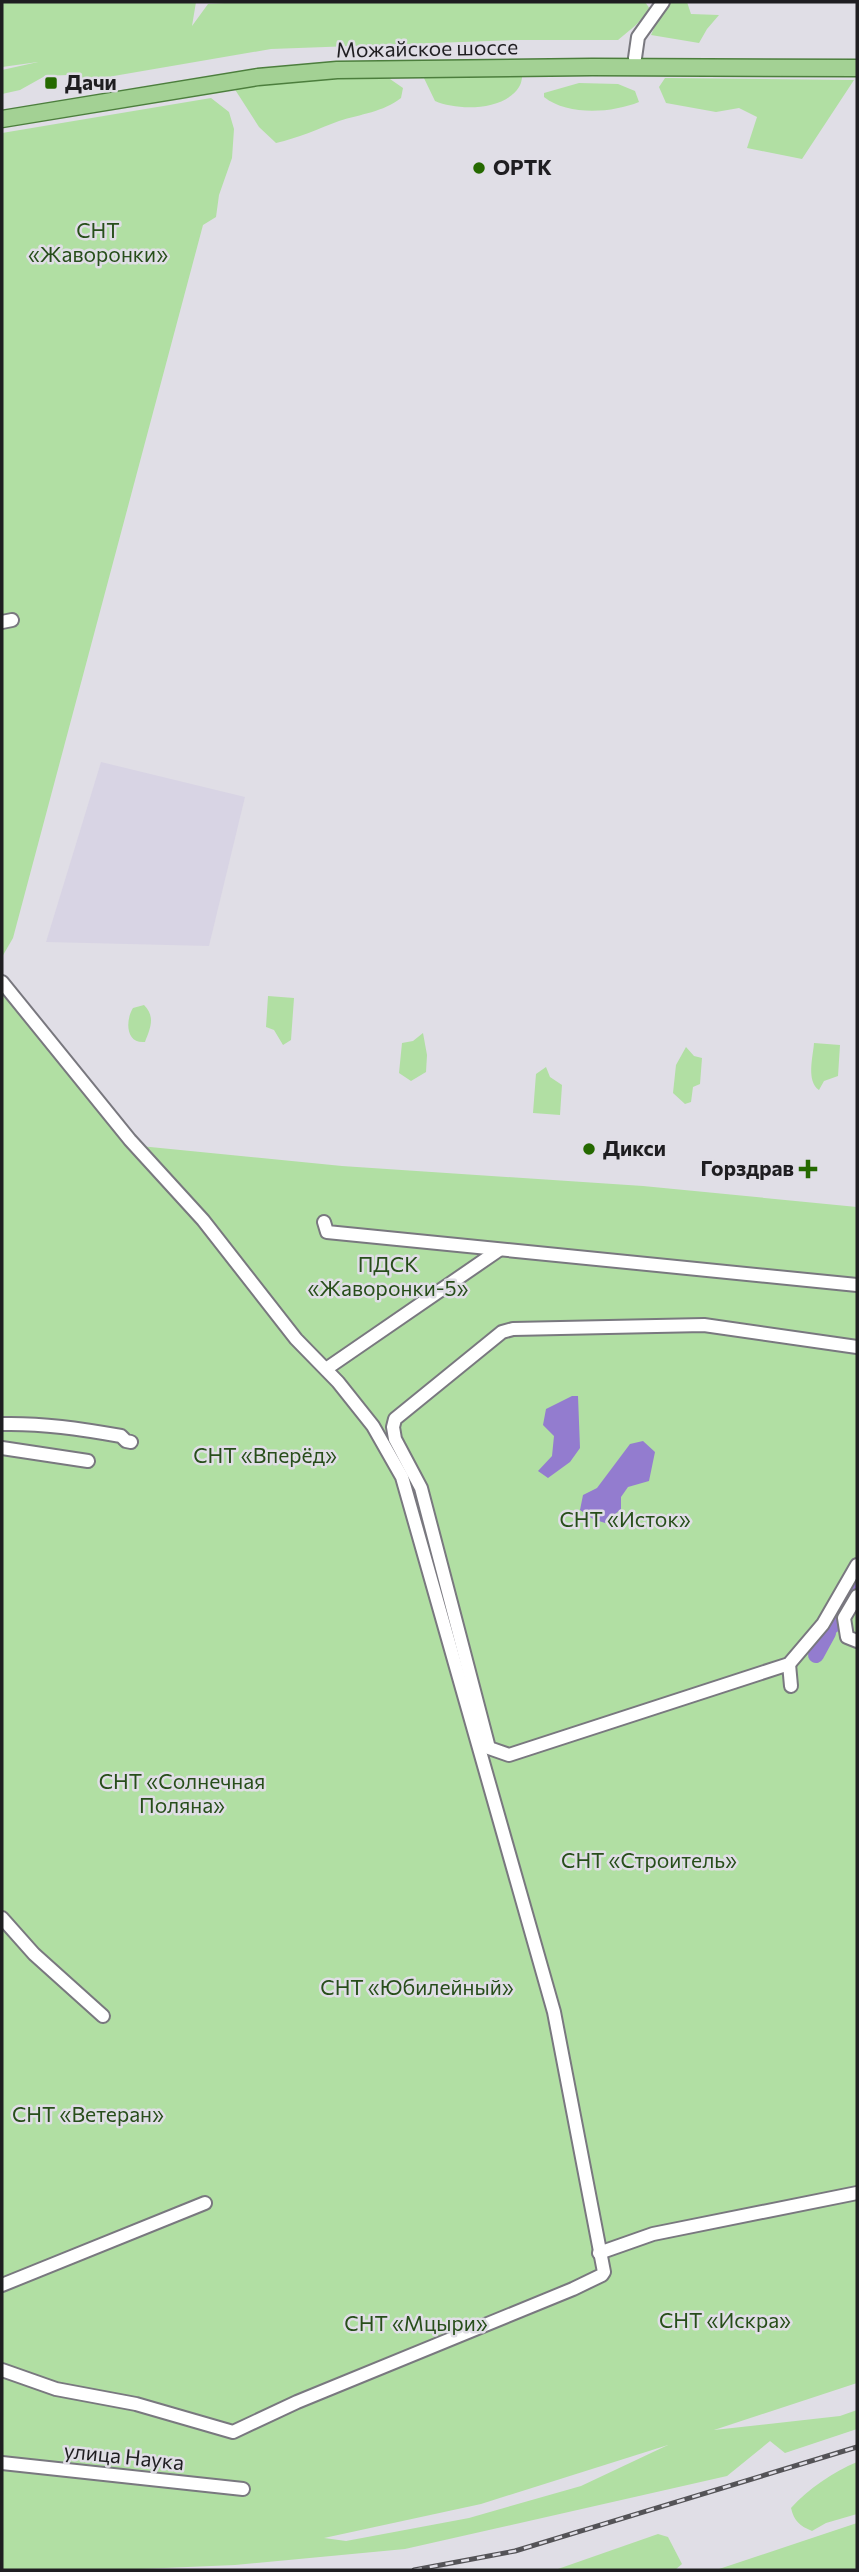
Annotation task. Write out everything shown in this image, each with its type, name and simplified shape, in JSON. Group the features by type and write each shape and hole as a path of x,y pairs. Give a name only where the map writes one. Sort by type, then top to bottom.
{"main road":[{"name":"Можайское шоссе","path":"2,109 255,68 357,60 857,59"},
{"name":"Можайское шоссе","path":"2,119 258,77 337,70 857,68"}],"street":[{"path":"635,58 638,37 663,2"},
{"path":"2,982 130,1140 203,1220 296,1339 326,1369 373,1426 394,1460 404,1485 554,2012 604,2272 297,2402 233,2432 136,2404 56,2389 2,2371"},
{"path":"324,1222 327,1232 857,1284"},
{"path":"326,1369 499,1250"},
{"path":"857,1347 704,1325 513,1329 502,1332 395,1419 393,1427 395,1439 421,1488 489,1748 509,1755 789,1664 823,1624 857,1565"},
{"path":"2,1424 29,1423 68,1428 121,1436 131,1442"},
{"path":"2,1448 88,1461"},
{"path":"857,1596 844,1618 847,1637 857,1641"},
{"path":"789,1664 791,1686"},
{"path":"2,1918 52,1971 103,2016"},
{"path":"599,2253 653,2234 857,2193"},
{"path":"2,2285 205,2203"},
{"name":"улица Наука","path":"2,2463 243,2489"}],"shaded area":[{"path":"101,762 245,797 209,946 46,942"},
{"path":"572,1396 578,1396 580,1448 570,1462 548,1478 538,1471 552,1456 554,1436 543,1425 546,1409"},
{"path":"643,1441 655,1452 649,1481 628,1487 621,1497 621,1509 605,1523 580,1510 583,1495 597,1488 630,1444"}],"green space":[{"path":"2,2 196,2 192,26 208,4 241,2 645,2 650,9 618,40 515,40 271,49 73,83 67,75 45,76 20,90 2,94 2,70 38,62 2,67"},
{"path":"670,2 687,2 691,14 719,15 699,43 651,35"},
{"path":"523,71 520,85 512,95 503,101 480,107 456,106 435,101 422,74"},
{"path":"311,78 390,79 403,88 401,98 387,107 276,143 259,127 234,88"},
{"path":"665,78 854,80 802,159 747,148 757,117 739,108 716,112 666,103 659,87"},
{"path":"579,83 618,84 635,91 639,102 616,109 590,111 565,107 544,97 544,93"},
{"name":"СНТ «Жаворонки»","path":"211,98 229,112 234,129 232,158 219,195 216,217 203,225 13,938 2,957 2,133"},
{"path":"2,976 103,1105 140,1146 342,1166 643,1186 857,1207 857,2383 714,2430 840,2416 857,2410 857,2429 785,2453 770,2441 727,2476 405,2549 235,2565 117,2570 2,2570","holes":["668,2445 581,2486 469,2518 346,2541 324,2538 481,2504"]},
{"path":"268,996 294,998 291,1040 283,1045 274,1030 266,1027"},
{"path":"144,1005 150,1014 151,1023 145,1042 139,1042 131,1036 128,1025 133,1008"},
{"path":"423,1033 427,1055 426,1072 411,1081 399,1073 402,1043 413,1041"},
{"path":"814,1043 840,1045 838,1076 824,1081 819,1090 811,1075"},
{"path":"686,1047 694,1056 702,1058 700,1084 693,1087 691,1102 685,1104 673,1093 676,1065"},
{"path":"546,1067 550,1077 562,1085 560,1115 533,1113 536,1074"},
{"path":"857,2462 857,2514 826,2523 812,2531 798,2522 791,2508 821,2482"},
{"path":"857,2523 857,2570 716,2570"},
{"path":"658,2534 668,2537 682,2564 675,2570 555,2570"}],"waterway":[{"path":"832,1626 857,1583"},
{"path":"816,1655 828,1633"}],"railway":[{"path":"414,2570 515,2551 857,2447"}],"place":[{"name":"Дачи","path":"51,83"},
{"name":"ОРТК","path":"479,168"},
{"name":"Дикси","path":"589,1149"},
{"name":"Горздрав","path":"808,1169"}],"park label":[{"name":"ПДСК «Жаворонки-5»","path":"388,1277"},
{"name":"СНТ «Вперёд»","path":"265,1456"},
{"name":"СНТ «Исток»","path":"625,1520"},
{"name":"СНТ «Солнечная Поляна»","path":"182,1794"},
{"name":"СНТ «Строитель»","path":"649,1861"},
{"name":"СНТ «Юбилейный»","path":"417,1988"},
{"name":"СНТ «Ветеран»","path":"88,2115"},
{"name":"СНТ «Искра»","path":"725,2321"},
{"name":"СНТ «Мцыри»","path":"416,2324"}]}
